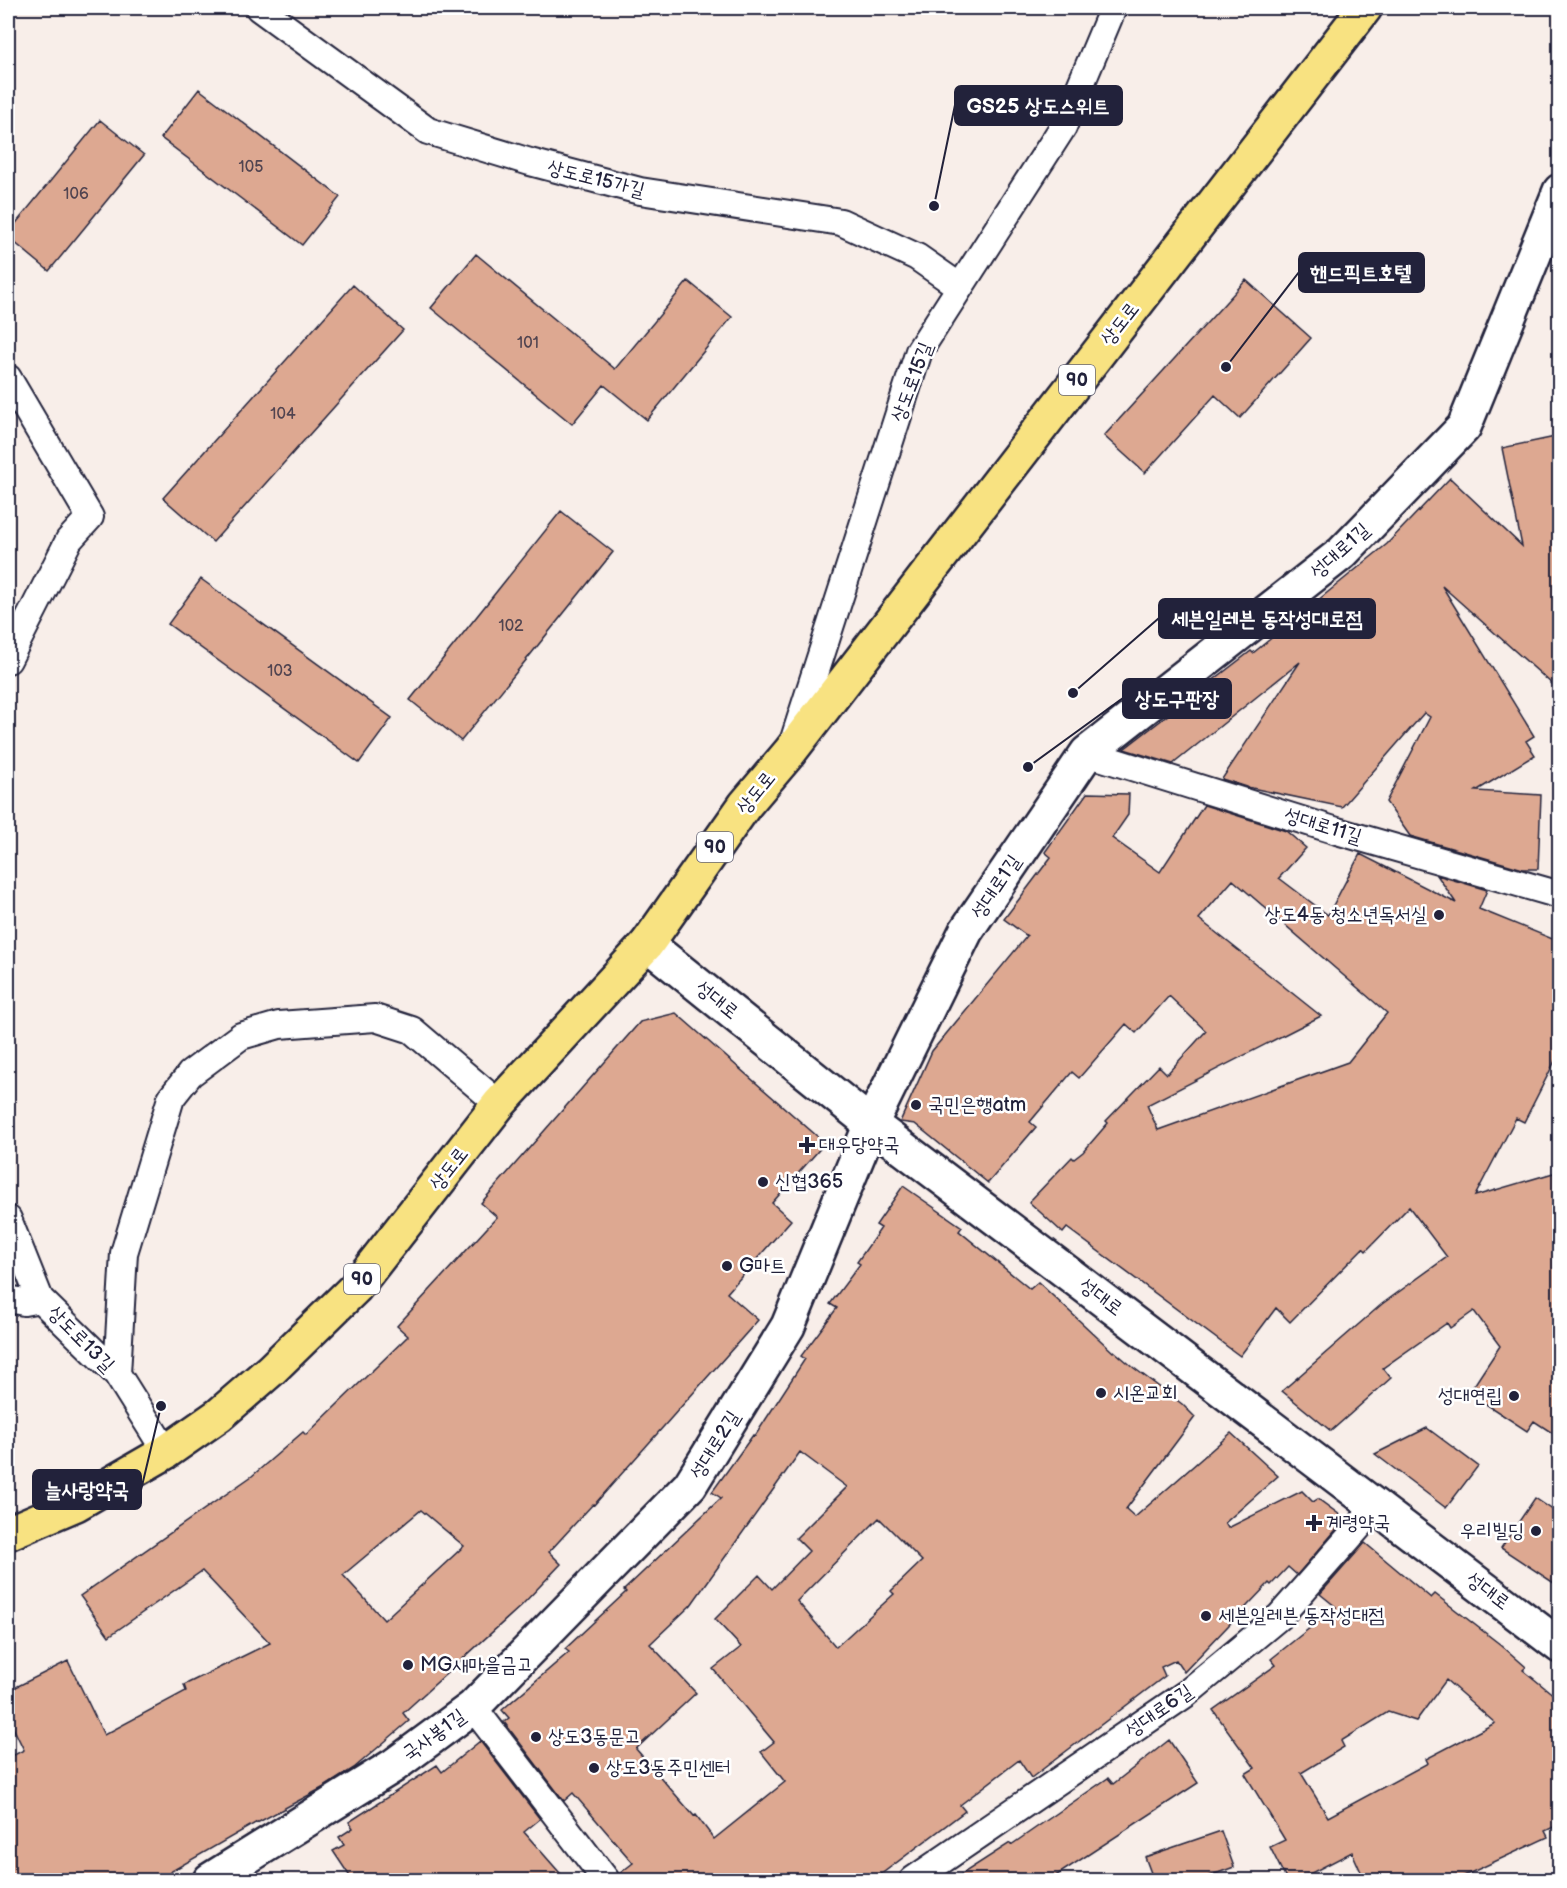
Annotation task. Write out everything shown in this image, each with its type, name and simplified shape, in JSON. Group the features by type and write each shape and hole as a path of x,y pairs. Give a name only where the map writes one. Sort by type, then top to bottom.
{"main road":[{"name":"상도로","path":"8,1533 76,1504 166,1452 219,1415 271,1370 355,1288 499,1104 646,944 745,806 789,753 1365,8"}],"street":[{"name":"상도로15가길","path":"258,8 428,131 530,162 640,191 841,222 917,257 960,287"},
{"name":"상도로15길","path":"789,753 919,351 1063,127 1113,8"},
{"name":"성대로1길","path":"871,1124 966,931 1087,753 1342,553 1464,427 1560,191"},
{"path":"8,378 90,517 69,540 8,660"},
{"name":"성대로11길","path":"1087,753 1337,831 1560,895"},
{"name":"성대로","path":"646,944 871,1124 1560,1646"},
{"path":"117,1374 124,1253 171,1098 190,1074 241,1036 279,1025 375,1018 412,1030 499,1104"},
{"name":"성대로2길","path":"473,1707 690,1485 788,1326 871,1124"},
{"name":"상도로13길","path":"8,1220 40,1299 117,1374 166,1452"},
{"path":"8,1299 24,1302 40,1299"},
{"name":"성대로6길","path":"912,1881 1187,1692 1280,1616 1377,1506"},
{"name":"국사봉1길","path":"210,1881 393,1766 473,1707 606,1881"}],"building":[{"path":"199,89 340,197 302,245 161,138"},
{"path":"100,120 144,155 49,271 8,237 8,233"},
{"path":"476,254 615,369 688,281 732,317 647,420 604,385 572,424 431,308"},
{"path":"1246,280 1311,338 1240,418 1215,395 1145,473 1104,436"},
{"path":"353,285 403,330 213,542 163,498"},
{"path":"1560,436 1560,691 1442,586 1534,736 1526,741 1535,755 1476,791 1541,795 1538,869 1523,869 1410,836 1386,802 1430,717 1424,713 1342,807 1247,787 1222,779 1300,662 1173,764 1124,749 1251,651 1253,653 1387,544 1450,478 1522,546 1502,448"},
{"path":"561,511 613,552 461,741 410,700"},
{"path":"201,579 392,718 359,763 168,624"},
{"path":"1087,793 1129,794 1128,815 1112,838 1160,872 1204,805 1286,831 1306,848 1279,878 1328,915 1360,854 1456,903 1437,875 1487,890 1479,909 1560,942 1560,1051 1524,1122 1516,1118 1475,1196 1560,1171 1560,1438 1534,1421 1527,1431 1469,1393 1500,1346 1474,1311 1450,1328 1447,1323 1383,1368 1391,1378 1331,1431 1282,1391 1382,1304 1447,1257 1409,1207 1366,1251 1363,1248 1290,1322 1276,1308 1240,1356 1067,1228 1063,1233 1029,1202 1072,1157 1074,1159 1083,1152 1108,1123 1106,1121 1159,1066 1167,1074 1206,1031 1169,996 1136,1033 1126,1024 1079,1078 1072,1072 1030,1122 1036,1127 988,1183 915,1124 900,1122 932,1051 1027,936 1004,919 1051,857 1045,852","holes":["1233,880 1387,1013 1348,1062 1158,1130 1147,1105 1321,1016 1199,919"]},
{"path":"676,1013 825,1143 772,1203 791,1220 727,1293 758,1320 594,1505 549,1552 561,1564 521,1606 403,1713 409,1721 354,1768 326,1786 170,1872 174,1881 8,1881 8,1758 24,1750 8,1717 8,1691 68,1661 104,1735 186,1691 184,1685 270,1643 202,1571 109,1636 80,1596 252,1476 303,1432 306,1435 408,1336 397,1326 497,1217 481,1203 640,1022","holes":["421,1510 464,1546 384,1620 343,1575"]},
{"path":"903,1186 962,1227 959,1231 1030,1289 1038,1282 1113,1352 1182,1404 1195,1417 1126,1509 1135,1517 1231,1433 1278,1476 1225,1523 1228,1528 1302,1491 1313,1502 1318,1499 1340,1515 1336,1519 1341,1524 1297,1575 1288,1567 1271,1585 1269,1583 1184,1672 1176,1660 1161,1667 1165,1676 1031,1778 1019,1760 960,1805 965,1811 872,1881 621,1881 619,1874 633,1863 573,1793 564,1801 504,1722 509,1718 502,1710 569,1652 565,1649 721,1498 712,1492 753,1435 755,1436 805,1359 801,1356 837,1308 830,1304 860,1264 857,1262 881,1228 876,1225","holes":["800,1452 847,1487 796,1538 809,1551 772,1589 759,1575 715,1619 741,1647 713,1669 774,1742 761,1752 785,1782 714,1839 696,1815 694,1816 636,1749 696,1693 650,1644 691,1605","879,1518 922,1561 891,1591 894,1594 836,1647 797,1601"]},
{"path":"1427,1428 1478,1466 1446,1508 1375,1454"},
{"name":"우리빌딩","path":"1535,1498 1560,1515 1560,1587 1501,1548"},
{"path":"1365,1543 1431,1598 1435,1594 1501,1645 1526,1667 1523,1670 1560,1700 1560,1824 1545,1831 1548,1837 1453,1881 1365,1881 1352,1852 1296,1881 1287,1881 1270,1847 1285,1840 1245,1774 1255,1768 1213,1710 1276,1665 1271,1659 1336,1607 1320,1594","holes":["1446,1680 1495,1723 1426,1759 1428,1763 1328,1817 1301,1773 1344,1747 1341,1741 1388,1712 1416,1721"]},
{"path":"1169,1740 1198,1783 1048,1881 951,1881 1010,1843 1011,1845 1108,1778 1113,1784"},
{"path":"480,1741 540,1819 524,1832 567,1881 353,1881 333,1851 344,1845 339,1837 353,1828 349,1822 437,1765 442,1772"},
{"path":"1221,1831 1234,1867 1196,1881 1154,1881 1145,1857"}],"place":[{"name":"GS25 상도스위트","path":"934,206"},
{"name":"핸드픽트호텔","path":"1226,367"},
{"name":"세븐일레븐 동작성대로점","path":"1073,693"},
{"name":"상도구판장","path":"1028,767"},
{"name":"상도4동 청소년독서실","path":"1439,915"},
{"name":"국민은행atm","path":"916,1105"},
{"name":"대우당약국","path":"807,1145"},
{"name":"신협365","path":"763,1182"},
{"name":"G마트","path":"727,1266"},
{"name":"시온교회","path":"1101,1393"},
{"name":"성대연립","path":"1514,1396"},
{"name":"늘사랑약국","path":"161,1406"},
{"name":"계령약국","path":"1314,1523"},
{"name":"우리빌딩","path":"1536,1531"},
{"name":"세븐일레븐 동작성대점","path":"1206,1616"},
{"name":"MG새마을금고","path":"408,1665"},
{"name":"상도3동문고","path":"536,1737"},
{"name":"상도3동주민센터","path":"594,1768"}]}
